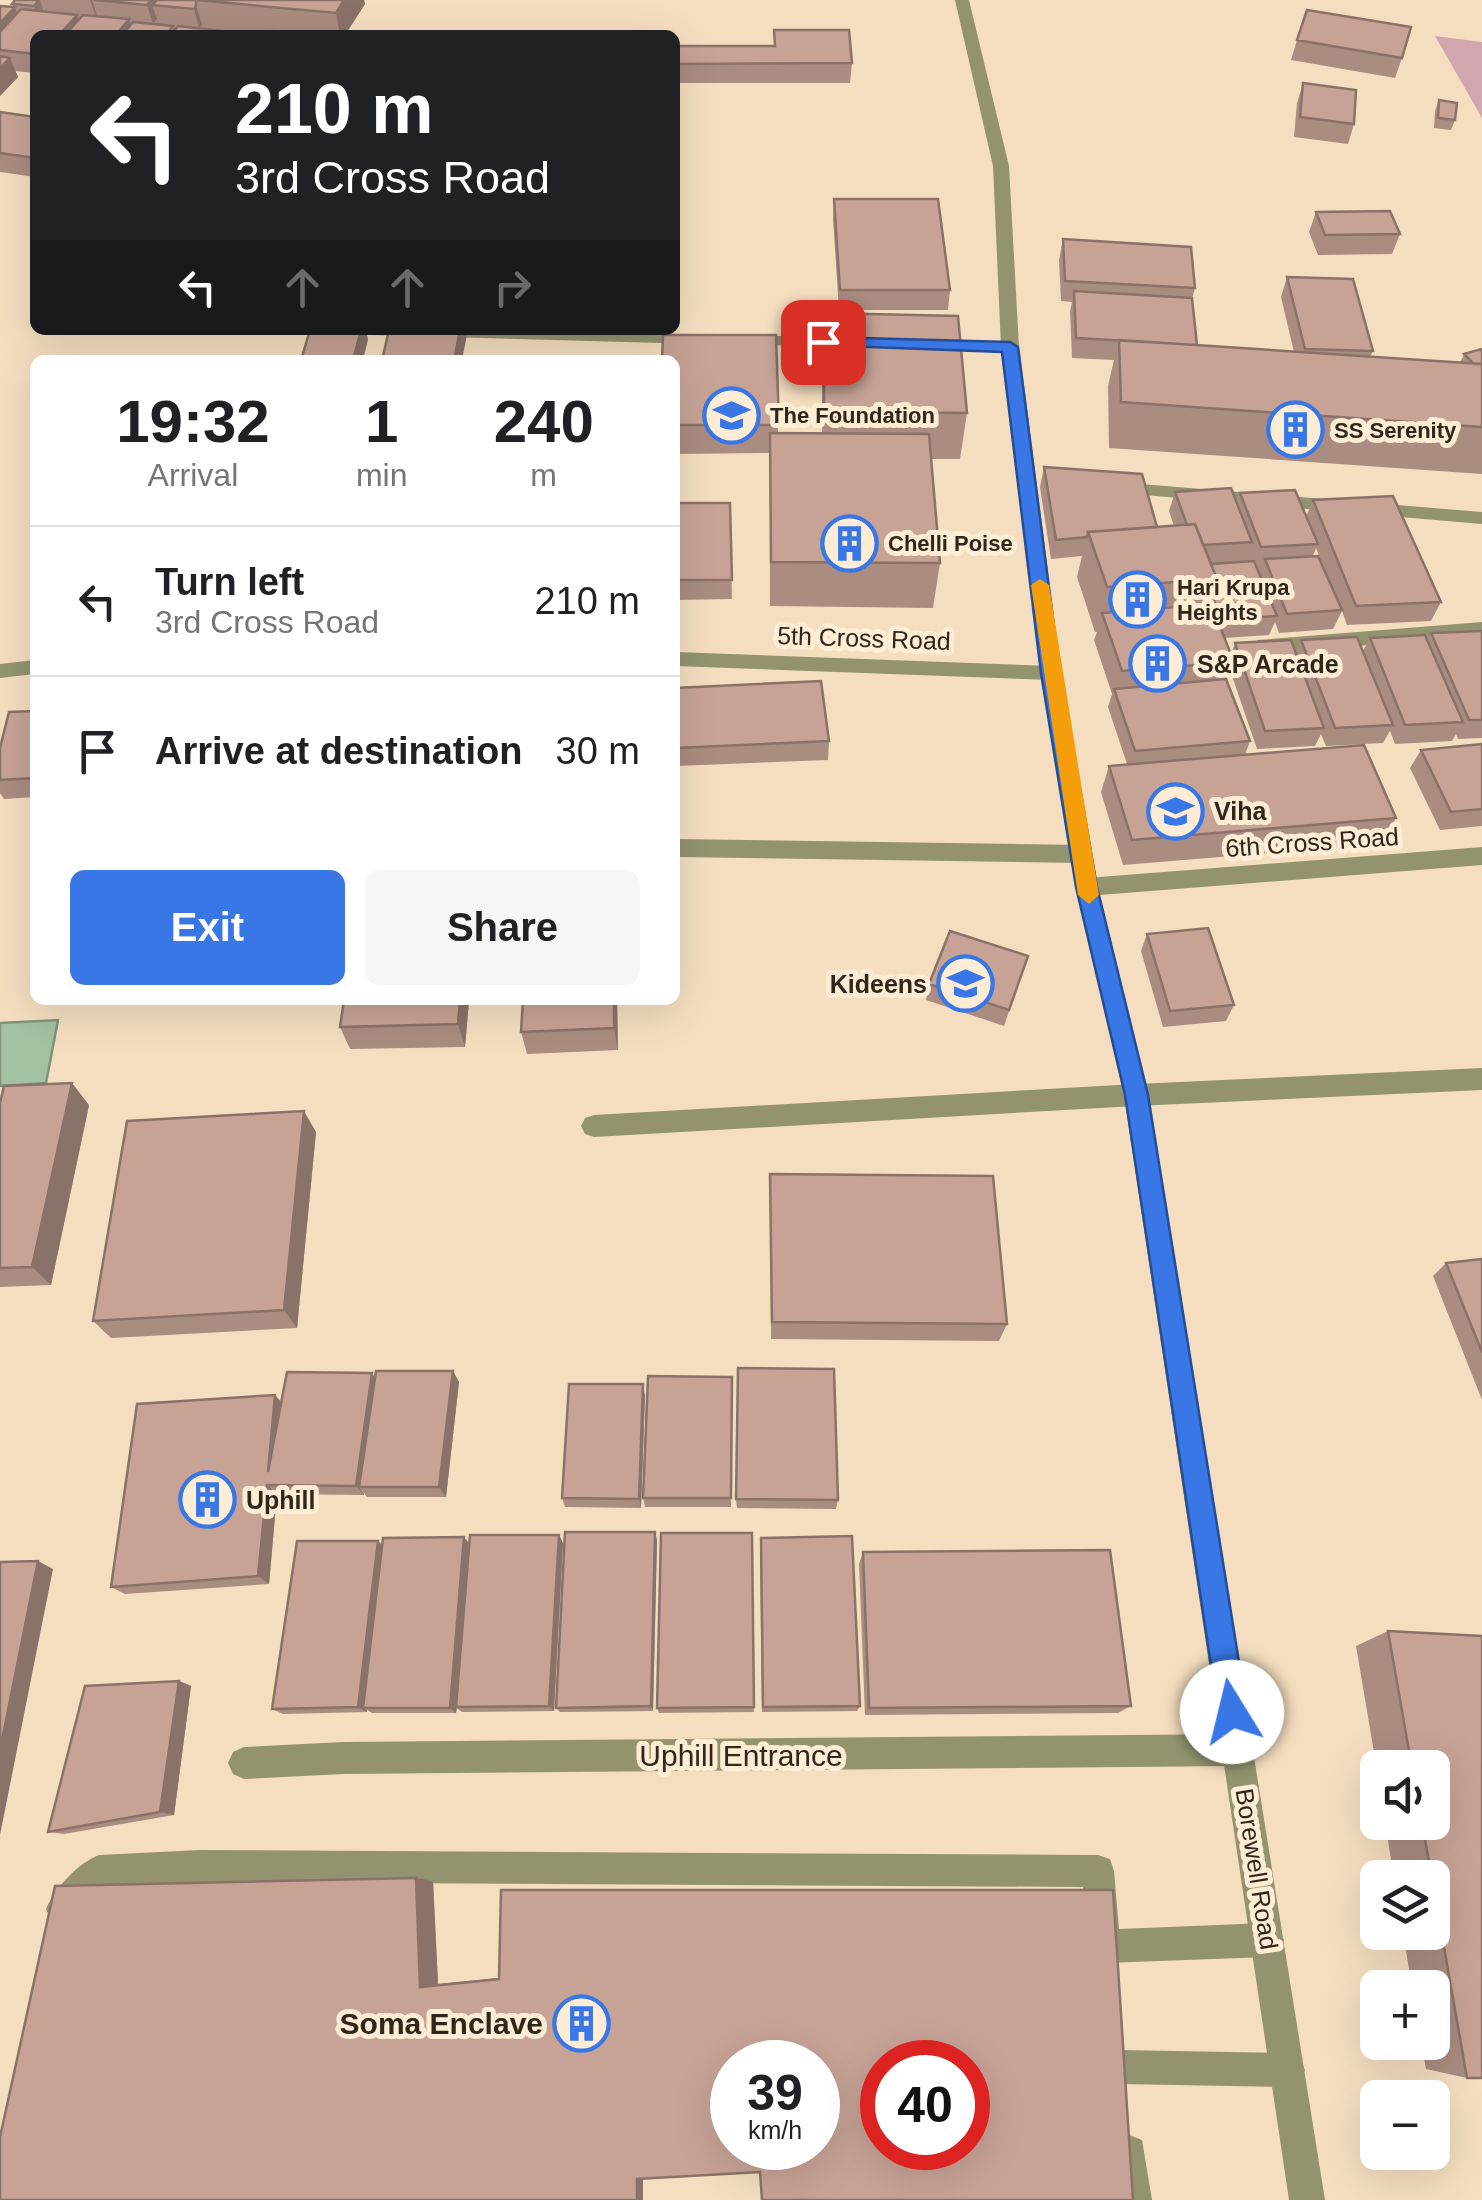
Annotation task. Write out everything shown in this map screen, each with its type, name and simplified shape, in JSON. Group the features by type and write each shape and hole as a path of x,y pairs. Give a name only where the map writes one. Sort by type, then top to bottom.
{"street":[{"name":"Borewell Road","path":"962,0 1001,166 1010,347 1036,481 1051,673 1087,887 1136,1095 1307,2200"},
{"path":"612,335 874,344"},
{"path":"912,344 1010,347"},
{"path":"1086,485 1482,518"},
{"path":"1235,649 1482,629"},
{"name":"5th Cross Road","path":"680,659 1051,673"},
{"path":"0,670 30,668"},
{"path":"680,848 1081,854"},
{"name":"6th Cross Road","path":"1087,887 1482,856"},
{"path":"594,1126 1482,1080"},
{"name":"Uphill Entrance","path":"244,1762 1238,1750"},
{"path":"50,1937 54,1918 98,1871 200,1866 1098,1871 1108,1964 1267,1940"},
{"path":"1134,2200 1117,2050 1288,2070"}],"shaded area":[{"path":"1435,36 1482,42 1482,118"},
{"path":"58,1020 46,1083 0,1086 0,1023"}],"building":[{"path":"15,0 39,0 34,6 12,4"},
{"path":"94,0 151,0 147,5"},
{"path":"157,0 196,0 196,5 194,9 152,5"},
{"path":"196,0 344,0 336,13"},
{"path":"0,6 15,7 0,23"},
{"path":"21,9 77,15 64,30 30,30 30,53 0,50 0,32"},
{"path":"1307,10 1411,27 1402,58 1297,40"},
{"path":"83,15 129,19 120,30 70,30"},
{"path":"133,22 173,26 170,30 126,30"},
{"path":"178,26 213,30 174,30"},
{"path":"774,30 849,30 852,63 680,64 680,46 775,46"},
{"path":"1303,83 1356,90 1354,124 1300,117"},
{"path":"1439,100 1457,103 1455,120 1438,118"},
{"path":"0,112 30,116 30,157 0,153"},
{"path":"834,199 938,199 950,290 840,290"},
{"path":"1390,211 1400,234 1325,235 1316,212"},
{"path":"1063,239 1191,247 1195,288 1065,281"},
{"path":"1287,277 1353,279 1373,351 1305,349"},
{"path":"1074,291 1192,298 1197,345 1076,338"},
{"path":"824,313 958,316 967,413 824,411"},
{"path":"308,335 360,335 354,355 302,355"},
{"path":"388,335 459,335 455,355 383,355"},
{"path":"663,335 776,335 779,425 680,425 680,355 662,355"},
{"path":"1119,340 1482,364 1482,427 1121,402"},
{"path":"1482,349 1482,364 1474,364 1464,354"},
{"name":"Chelli Poise","path":"770,433 929,434 940,563 771,562"},
{"path":"1044,467 1142,474 1157,527 1088,532 1087,537 1056,540"},
{"path":"1231,488 1252,542 1203,545 1195,524 1187,525 1175,492"},
{"path":"1295,490 1318,544 1261,547 1240,493"},
{"path":"1393,496 1441,602 1356,606 1313,500"},
{"path":"680,503 730,503 732,580 680,580"},
{"path":"1195,524 1217,579 1107,587 1088,532"},
{"path":"1318,556 1342,610 1287,614 1265,559"},
{"path":"1254,561 1277,616 1221,620 1212,594 1217,579 1211,564"},
{"path":"1211,604 1234,662 1122,671 1102,613"},
{"path":"1482,631 1482,720 1469,720 1431,633"},
{"path":"1425,635 1463,722 1405,725 1370,638"},
{"path":"1357,637 1393,725 1335,728 1301,640"},
{"path":"1291,640 1324,728 1265,731 1235,643"},
{"path":"1226,679 1250,741 1135,751 1114,689"},
{"path":"821,681 829,741 680,748 680,688"},
{"path":"30,711 30,778 0,780 0,748 9,712"},
{"path":"1482,744 1482,809 1451,812 1421,750"},
{"path":"1364,745 1396,818 1132,840 1109,766"},
{"path":"1208,928 1234,1005 1170,1011 1147,934"},
{"path":"950,931 1028,956 1009,1010 929,984"},
{"path":"343,1005 460,1005 458,1024 340,1027"},
{"path":"523,1005 614,1005 614,1028 521,1032"},
{"path":"72,1083 32,1267 0,1268 0,1103 4,1086"},
{"path":"304,1111 284,1310 93,1321 127,1121"},
{"path":"770,1174 993,1176 1007,1324 772,1322"},
{"path":"1482,1259 1482,1352 1446,1263"},
{"path":"738,1368 834,1369 838,1500 736,1499"},
{"path":"376,1371 453,1371 439,1487 359,1487"},
{"name":"Uphill","path":"287,1372 372,1373 356,1486 267,1485 258,1576 111,1587 137,1404 275,1395 268,1472"},
{"path":"648,1376 732,1377 731,1498 643,1498"},
{"path":"569,1384 643,1384 639,1499 562,1498"},
{"path":"565,1532 655,1532 651,1706 556,1708"},
{"path":"661,1533 752,1533 754,1707 657,1708"},
{"path":"470,1535 559,1535 549,1706 456,1707"},
{"path":"852,1536 860,1706 763,1707 761,1538"},
{"path":"464,1537 450,1708 363,1708 383,1538"},
{"path":"297,1541 378,1541 358,1707 272,1709"},
{"path":"1110,1550 1131,1706 869,1708 863,1552"},
{"path":"38,1561 0,1750 0,1562"},
{"path":"1388,1631 1482,1636 1482,2078 1467,2078 1444,1950 1450,1950 1450,1860 1429,1860 1425,1840 1450,1840 1450,1750 1409,1750"},
{"path":"179,1681 160,1812 48,1832 85,1686"},
{"name":"Soma Enclave","path":"416,1878 420,1987 499,1979 501,1890 1113,1890 1133,2200 762,2200 760,2172 637,2179 637,2200 0,2200 0,2137 55,1886"}],"slow traffic":[{"path":"1040,585 1089,895"}],"place":[{"name":"The Foundation","path":"731,415"},
{"name":"SS Serenity","path":"1295,430"},
{"name":"Chelli Poise","path":"849,543"},
{"name":"Hari Krupa Heights","path":"1138,600"},
{"name":"S&P Arcade","path":"1158,664"},
{"name":"Viha","path":"1175,811"},
{"name":"Kideens","path":"966,984"},
{"name":"Uphill","path":"207,1500"},
{"name":"Soma Enclave","path":"582,2023"}],"route":[{"path":"823,342 1010,347 1051,673 1087,887 1136,1095 1232,1712"}]}
